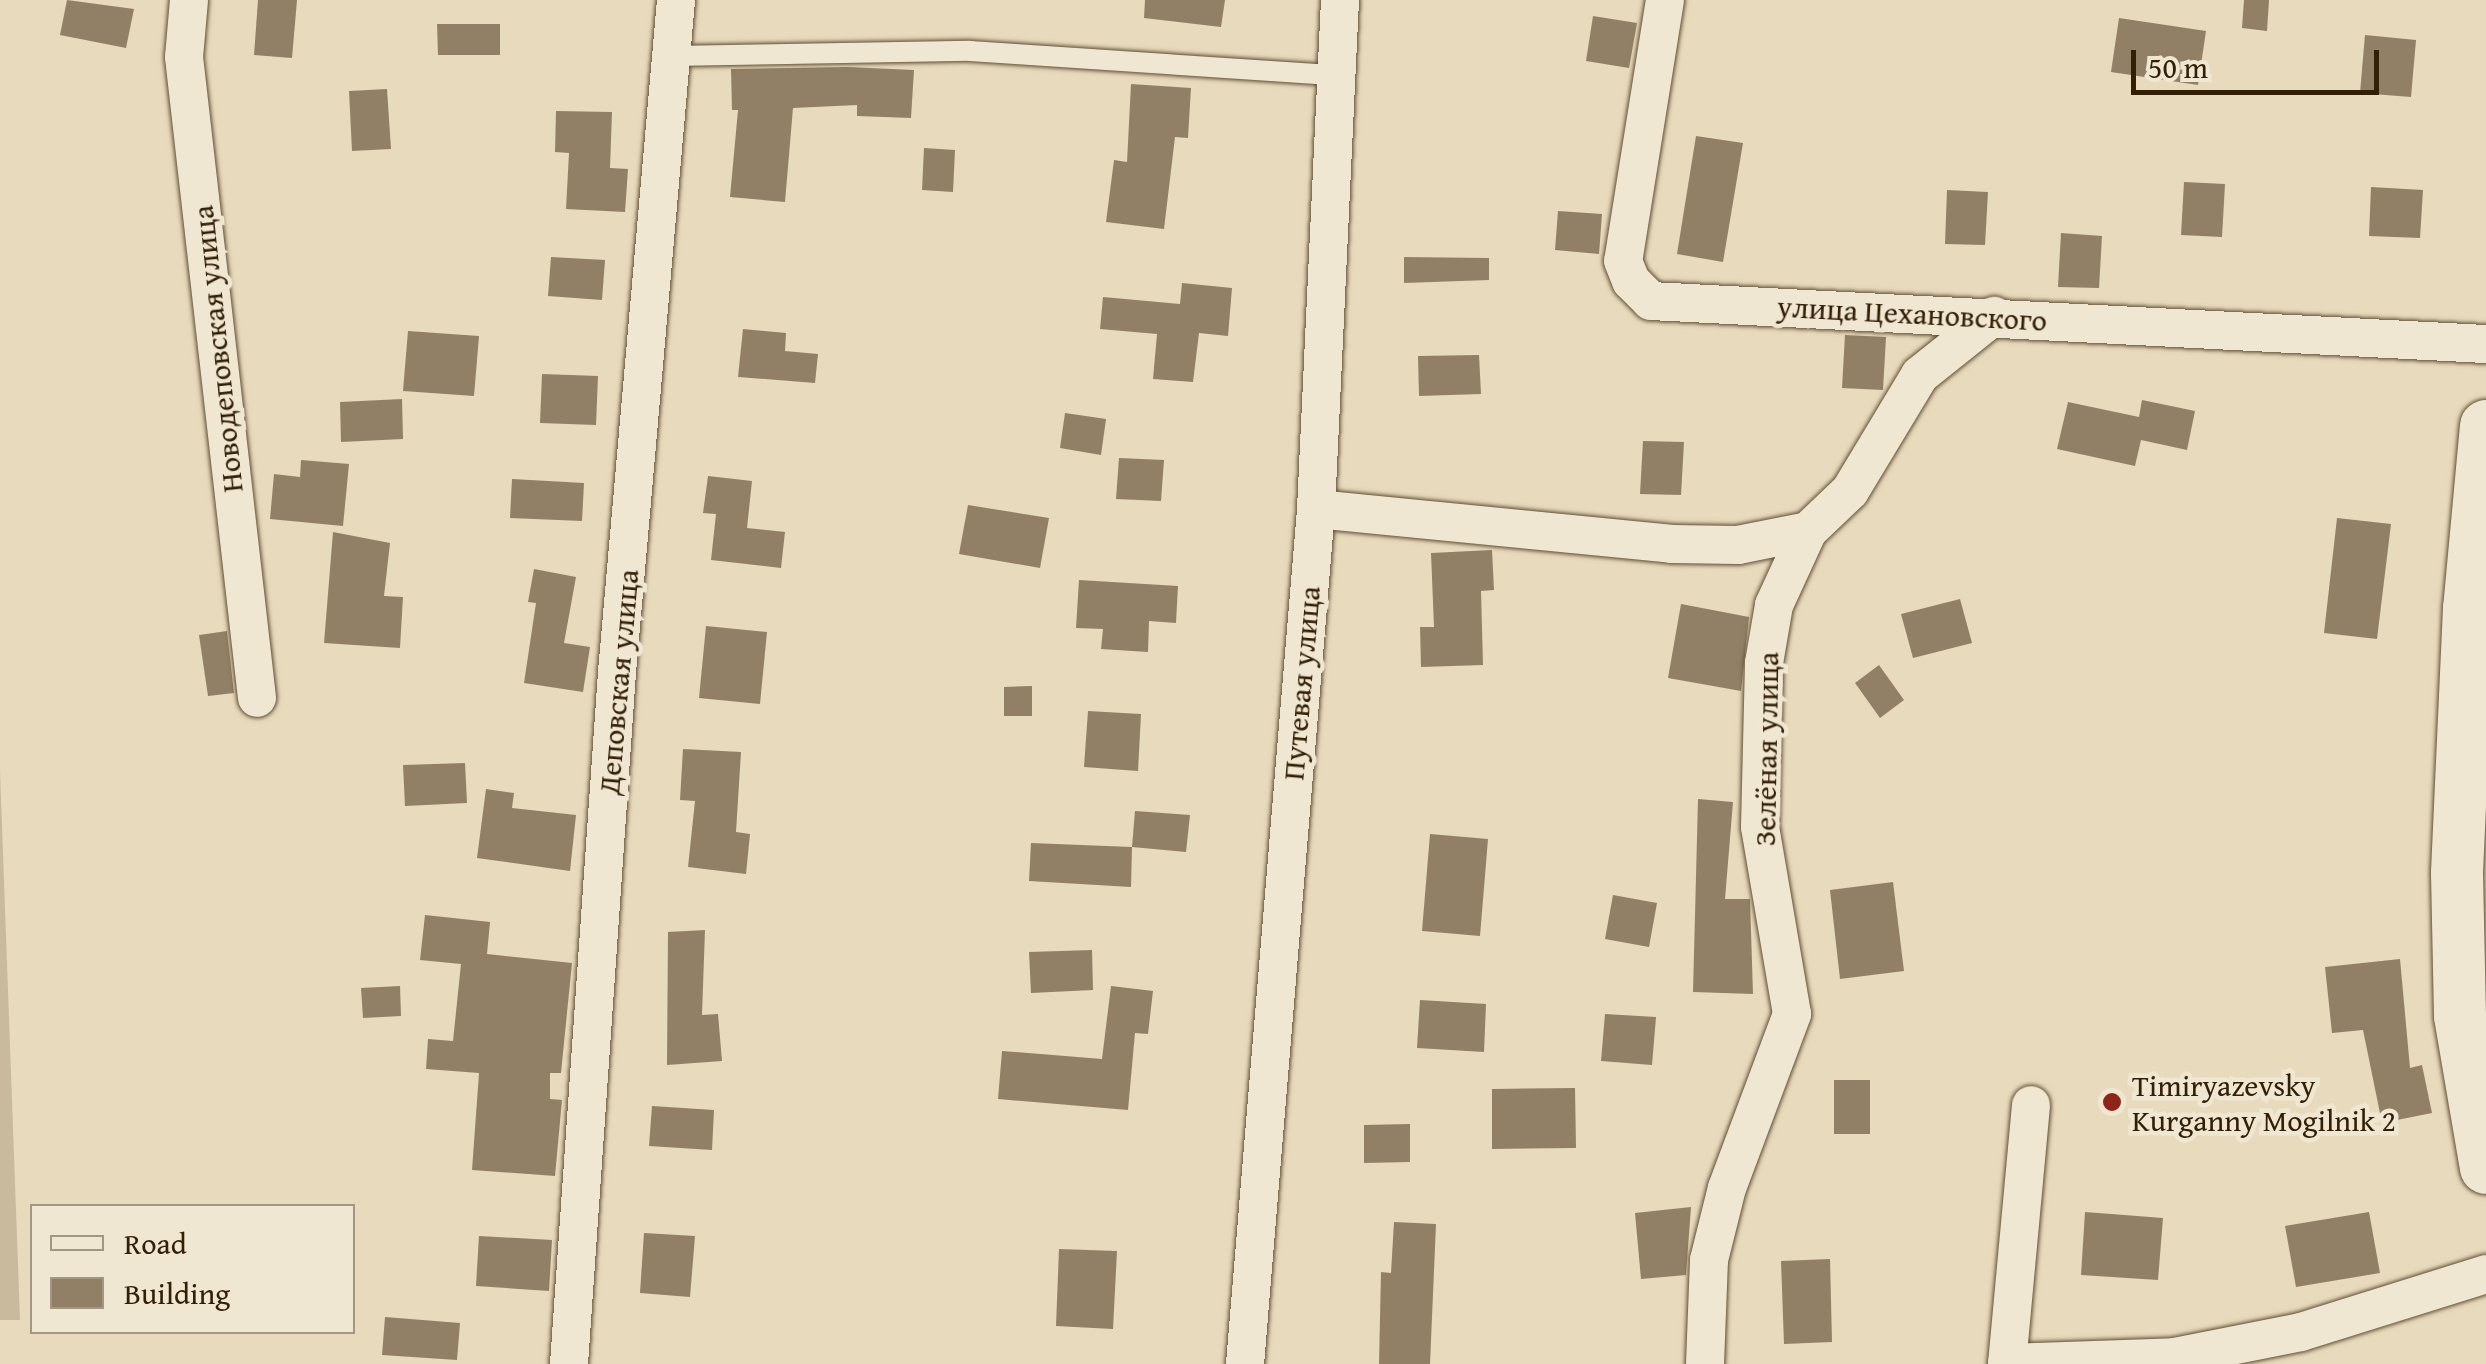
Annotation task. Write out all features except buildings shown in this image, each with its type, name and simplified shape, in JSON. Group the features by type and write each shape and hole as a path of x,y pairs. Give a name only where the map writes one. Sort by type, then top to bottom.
{"street":[{"name":"Новодеповская улица","path":"189,0 184,57 257,698"},
{"name":"Деповская улица","path":"569,1364 617,672 676,0"},
{"name":"Путевая улица","path":"1245,1364 1316,509 1340,0"},
{"name":"улица Цехановского","path":"1665,0 1623,261 1639,292 1651,300 2486,344"},
{"name":"Зелёная улица","path":"1706,1364 1709,1260 1727,1188 1792,1014 1760,827 1764,662 1774,605 1808,531 1850,491 1935,358 1994,316"},
{"path":"2486,426 2458,954 2460,1016 2486,1168"},
{"path":"1316,509 1672,544 1738,545 1808,531"},
{"path":"2031,1105 2007,1364 2175,1357 2301,1332 2486,1274"}],"lane":[{"path":"673,56 970,51 1336,75"}],"shaded area":[{"path":"0,771 20,1320 0,1320"}],"place":[{"name":"Timiryazevsky Kurganny Mogilnik 2","path":"2112,1102"}]}
